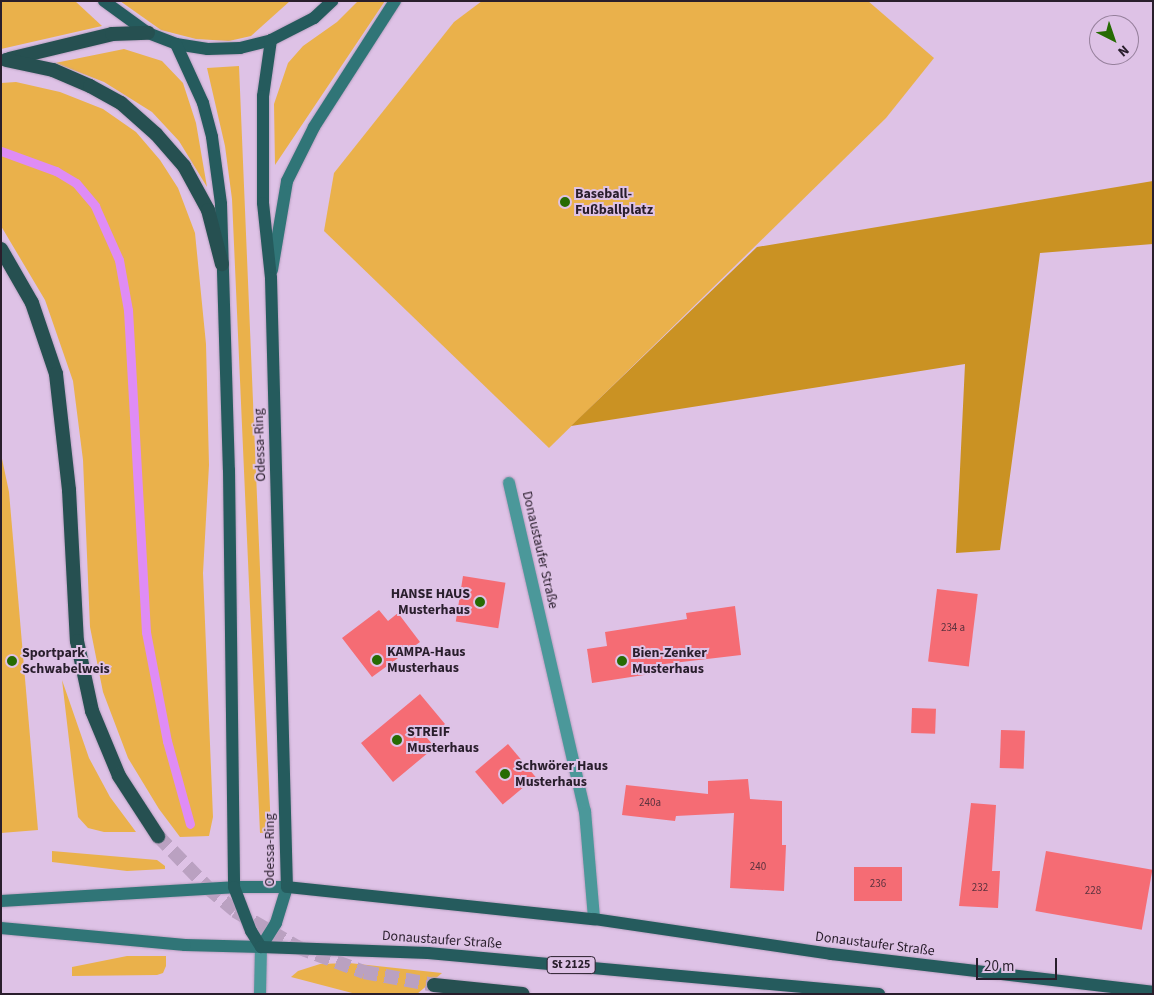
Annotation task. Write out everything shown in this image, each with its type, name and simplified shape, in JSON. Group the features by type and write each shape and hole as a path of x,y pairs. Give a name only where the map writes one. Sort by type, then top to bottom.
{"highway":[{"path":"3,61 112,34 148,33"},
{"path":"3,61 53,70 90,86 121,103 156,134 184,166 208,210 222,264"},
{"path":"1,249 32,303 56,374 69,490 77,641 87,694 104,744 119,776 158,836"},
{"path":"434,984 523,994"}],"main road":[{"path":"104,1 148,33 176,44 208,48 240,48 271,40 314,18 332,1"},
{"path":"271,278 287,180 314,127 395,1"},
{"name":"Odessa-Ring","path":"261,947 276,922 287,887 271,278 263,194 263,96 271,40"},
{"path":"176,44 203,103 212,137 221,204 229,470 234,887 251,931 261,947"},
{"name":"Donaustaufer Straße","path":"1,902 234,887 287,887 594,919 831,954 1153,992"},
{"name":"Donaustaufer Straße","path":"1,928 185,945 428,953 879,994"}],"street":[{"name":"Donaustaufer Straße","path":"509,483 585,812 594,919"},
{"path":"260,994 261,947"}],"shaded area":[{"path":"1,1 75,1 102,26 1,49"},
{"path":"120,1 290,1 251,36 229,41 196,39 161,30"},
{"path":"358,1 385,1 275,165 274,104 288,63 303,46 337,22"},
{"name":"Baseball- Fußballplatz","path":"482,1 868,1 934,58 886,118 549,448 324,231 334,173 454,22"},
{"path":"124,49 162,61 183,83 196,123 207,187 179,141 152,112 104,82 55,63"},
{"path":"239,66 271,832 260,833 232,199 225,146 207,68"},
{"path":"16,82 60,92 103,109 136,132 160,160 178,188 195,233 206,344 209,465 203,573 213,817 209,836 180,837 159,809 128,758 103,692 90,627 83,460 73,381 45,300 1,226 1,83"},
{"path":"1153,181 1153,244 1040,253 1000,550 956,553 965,364 571,426 757,247"},
{"name":"Sportpark Schwabelweis","path":"1,454 9,492 38,830 1,833"},
{"path":"62,680 89,758 110,797 136,832 104,832 88,828 78,817"},
{"path":"52,851 157,860 165,866 165,869 127,871 52,862"},
{"path":"127,956 166,956 166,966 163,973 157,975 72,976 72,967"},
{"path":"349,963 442,973 417,994 356,994 291,977 298,971 320,964"}],"building":[{"name":"HANSE HAUS Musterhaus","path":"463,576 505,583 498,628 456,621"},
{"path":"937,589 978,594 969,666 928,661"},
{"path":"735,606 741,655 656,665 657,673 592,683 587,649 607,646 605,632 687,619 686,613"},
{"name":"KAMPA-Haus Musterhaus","path":"379,610 388,621 398,613 420,642 372,677 342,638"},
{"name":"STREIF Musterhaus","path":"420,694 445,724 427,738 435,747 393,782 361,743"},
{"path":"912,708 936,709 935,734 911,733"},
{"path":"1001,730 1025,731 1024,769 1000,768"},
{"name":"Schwörer Haus Musterhaus","path":"508,744 536,777 503,805 475,772"},
{"path":"748,779 750,799 782,801 782,845 786,845 784,891 730,888 734,813 676,816 675,821 622,815 626,785 708,794 708,781"},
{"path":"971,803 996,805 992,871 1000,871 998,908 959,906"},
{"path":"1046,851 1152,870 1142,930 1035,911"},
{"path":"854,867 902,867 902,901 854,901"}],"waterway":[{"path":"1,151 56,171 76,183 95,206 119,260 128,310 146,632 167,741 190,824"}],"tunnel":[{"path":"158,836 208,888 235,911 297,947 364,972 434,985"}],"place":[{"name":"Baseball- Fußballplatz","path":"565,202"},
{"name":"HANSE HAUS Musterhaus","path":"480,602"},
{"name":"KAMPA-Haus Musterhaus","path":"377,660"},
{"name":"Sportpark Schwabelweis","path":"12,661"},
{"name":"Bien-Zenker Musterhaus","path":"622,661"},
{"name":"STREIF Musterhaus","path":"397,740"},
{"name":"Schwörer Haus Musterhaus","path":"505,774"}]}
